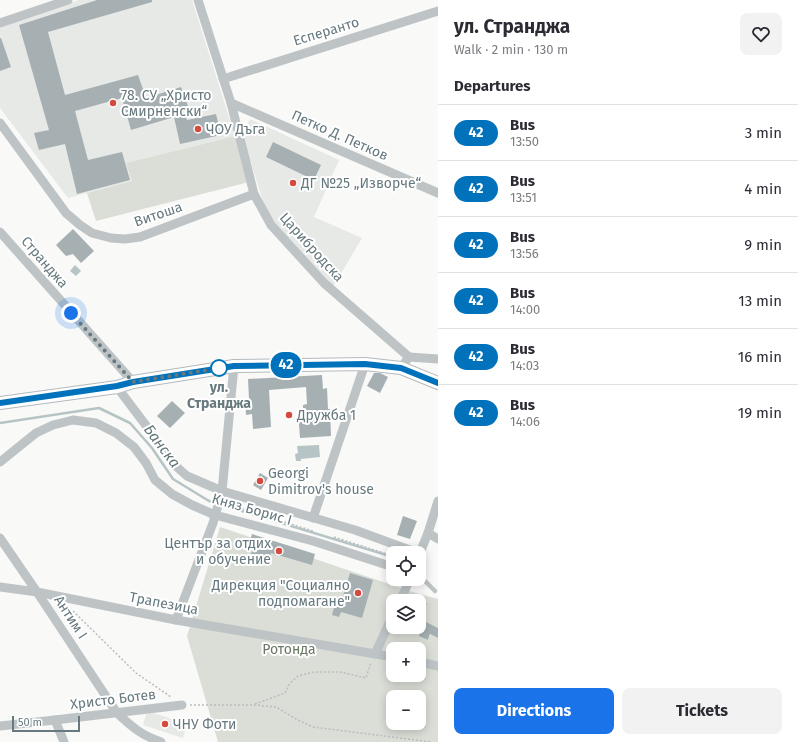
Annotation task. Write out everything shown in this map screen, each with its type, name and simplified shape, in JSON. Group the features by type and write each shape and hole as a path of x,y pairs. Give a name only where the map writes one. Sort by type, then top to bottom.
{"street":[{"path":"0,22 68,0"},
{"name":"Царибродска","path":"198,0 231,103 254,194 271,225 324,283 409,358"},
{"name":"Есперанто","path":"223,79 438,11"},
{"name":"Петко Д. Петков","path":"231,103 438,193"},
{"name":"Витоша","path":"0,123 66,213 92,233 111,238 125,239 140,237 254,194"},
{"name":"Странджа","path":"0,232 133,382"},
{"path":"401,368 409,358 438,359"},
{"path":"313,518 365,364"},
{"path":"0,403 117,386 133,382 234,366 365,364 401,368 438,383"},
{"path":"176,620 222,498 234,366"},
{"name":"Княз Борис I","path":"117,386 178,468 186,476 222,498 313,518 355,530 398,546"},
{"name":"Княз Борис I","path":"0,462 36,433 53,425 73,420 96,422 116,433 134,447 146,463 155,480 172,494 192,505 386,565"},
{"path":"423,546 428,534 438,501"},
{"path":"428,534 438,539"},
{"name":"Антим I","path":"0,538 117,713 131,726 147,737 161,742"},
{"name":"Трапезица","path":"0,587 37,592 176,620 386,656"},
{"path":"375,654 386,630"},
{"path":"426,663 438,666"},
{"name":"Христо Ботев","path":"0,726 182,705"},
{"path":"56,720 64,742"}],"lane":[{"path":"426,582 435,591"}],"path":[{"path":"222,498 313,531"},
{"path":"334,538 386,554"},
{"path":"49,610 73,611 136,673 182,705 254,705 276,707 313,728 431,742"},
{"path":"254,705 285,693 290,683 298,676 314,672 340,672 366,678 375,654"}],"shaded area":[{"name":"78. СУ „Христо Смирненски“","path":"79,0 192,0 235,136 127,163 132,181 68,198 0,108 0,26"},
{"name":"ДГ №25 „Изворче“","path":"250,119 339,160 314,217 362,238 333,287 276,229 264,204 242,135"},
{"path":"75,265 81,271 76,276 70,271"},
{"path":"319,445 320,457 296,461 295,454 298,453 297,446"},
{"name":"ЧНУ Фоти","path":"147,711 187,724 183,738 143,725"}],"green space":[{"path":"235,136 249,182 96,221 87,193 132,181 126,163"},
{"name":"Ротонда","path":"220,527 386,583 386,586 395,586 420,594 386,594 386,634 419,634 428,640 431,634 438,638 438,742 218,742 187,636"},
{"name":"Ротонда","path":"426,596 438,599 438,628 426,622"}],"building":[{"path":"97,0 152,0 152,2 48,32 65,95 138,75 146,98 181,87 188,106 182,107 187,120 216,114 221,135 180,144 174,117 131,130 122,98 75,111 88,160 122,152 130,180 77,194 65,144 39,150 34,133 49,130 19,25"},
{"path":"0,38 11,67 0,71"},
{"path":"273,142 321,165 314,180 266,157"},
{"path":"73,229 94,251 81,263 73,254 66,256 56,245"},
{"path":"374,373 380,373 388,377 380,393 367,386"},
{"path":"322,375 323,389 327,388 328,409 330,409 331,436 300,438 298,410 303,410 303,405 307,404 306,387 269,390 271,427 253,429 252,414 246,415 245,399 249,399 248,379"},
{"path":"172,401 185,413 170,428 157,416"},
{"name":"Georgi Dimitrov's house","path":"260,473 268,478 261,490 253,485"},
{"path":"403,516 417,521 410,539 397,535"},
{"name":"Център за отдих и обучение","path":"252,534 315,554 312,565 271,553 268,562 250,556 253,549 248,548"},
{"name":"Дирекция \"Социално подпомагане\"","path":"350,573 373,580 362,618 341,612 339,617 332,615 337,597 342,599"},
{"path":"426,622 438,628 438,638 430,634 428,640 419,636 419,634 426,634"}],"waterway":[{"name":"Банска","path":"0,423 99,408 130,423 152,448 173,479 209,501 386,555"}],"bus line":[{"name":"42","path":"0,403 117,386 133,382 234,366 365,364 401,368 438,383"}],"place":[{"name":"78. СУ „Христо Смирненски“","path":"113,103"},
{"name":"ЧОУ Дъга","path":"198,129"},
{"name":"ДГ №25 „Изворче“","path":"293,183"},
{"name":"ул. Странджа","path":"219,368"},
{"name":"Дружба 1","path":"289,415"},
{"name":"Georgi Dimitrov's house","path":"260,481"},
{"name":"Център за отдих и обучение","path":"279,551"},
{"name":"Дирекция \"Социално подпомагане\"","path":"358,593"},
{"name":"ЧНУ Фоти","path":"165,724"}],"route":[{"path":"71,313 133,382 219,368"}]}
